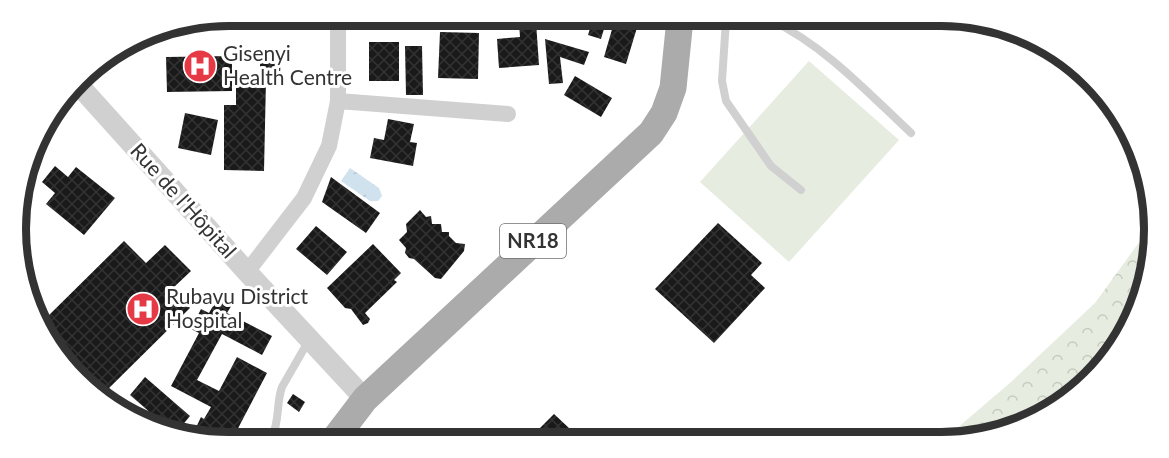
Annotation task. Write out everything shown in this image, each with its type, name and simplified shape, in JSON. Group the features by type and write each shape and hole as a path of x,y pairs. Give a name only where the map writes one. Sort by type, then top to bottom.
{"main road":[{"name":"NR18","path":"340,432 365,399 651,133 664,113 673,88 679,26"}],"street":[{"path":"247,272 304,198 329,146 338,101 338,26"},
{"name":"Rue de l'Hôpital","path":"82,89 365,399"},
{"path":"338,101 508,114"}],"lane":[{"path":"726,26 722,81 726,100 771,165 801,190"},
{"path":"782,26 829,56 910,133"},
{"path":"273,432 282,387 309,339"}],"green space":[{"path":"809,61 899,140 789,262 700,182"},
{"path":"1143,237 1140,269 1128,307 1116,331 1093,363 1074,382 1030,412 993,426 953,432 1011,382 1095,303"}],"water":[{"path":"350,168 379,188 382,196 378,201 370,201 341,181"}],"building":[{"path":"519,26 536,26 539,65 499,68 497,39 520,37"},
{"path":"591,26 605,26 601,39 588,35"},
{"path":"613,26 637,26 626,64 604,57"},
{"path":"440,32 479,33 478,79 438,78"},
{"path":"545,39 589,52 584,65 560,57 563,83 549,84"},
{"path":"369,42 399,42 399,81 369,81"},
{"path":"405,46 422,46 423,95 406,95"},
{"path":"260,55 281,56 280,74 260,73"},
{"path":"232,56 232,91 167,92 166,57"},
{"path":"575,76 612,98 601,117 564,95"},
{"path":"236,78 266,80 264,171 224,170 224,105 236,105"},
{"path":"185,113 218,120 211,155 178,148"},
{"path":"388,119 414,124 410,142 417,143 413,166 370,158 374,138 384,140"},
{"path":"55,166 68,177 76,167 115,198 84,235 46,204 55,193 42,182"},
{"path":"331,177 380,213 366,233 322,202"},
{"path":"420,210 426,217 431,216 432,224 441,224 442,232 449,232 449,236 456,243 465,244 464,251 441,279 435,278 414,259 409,258 405,253 406,248 399,240 407,232 406,224"},
{"path":"718,223 762,263 751,275 765,288 714,343 655,289"},
{"path":"316,226 347,252 327,275 296,249"},
{"path":"124,241 146,263 165,245 191,271 172,289 190,308 106,391 76,363 60,342 46,318"},
{"path":"373,244 401,273 394,280 397,282 365,313 370,319 363,325 351,309 345,308 327,288"},
{"path":"219,295 233,303 227,313 272,336 262,355 222,334 197,380 219,391 237,357 267,373 236,432 195,430 201,417 204,419 211,407 171,386 199,333 191,329 201,309 209,313"},
{"path":"145,377 190,416 181,427 176,426 158,420 130,395"},
{"path":"293,394 305,402 299,412 287,403"},
{"path":"554,414 569,428 565,432 536,432"}],"place":[{"name":"Gisenyi Health Centre","path":"200,66"},
{"name":"Rubavu District Hospital","path":"143,309"}]}
